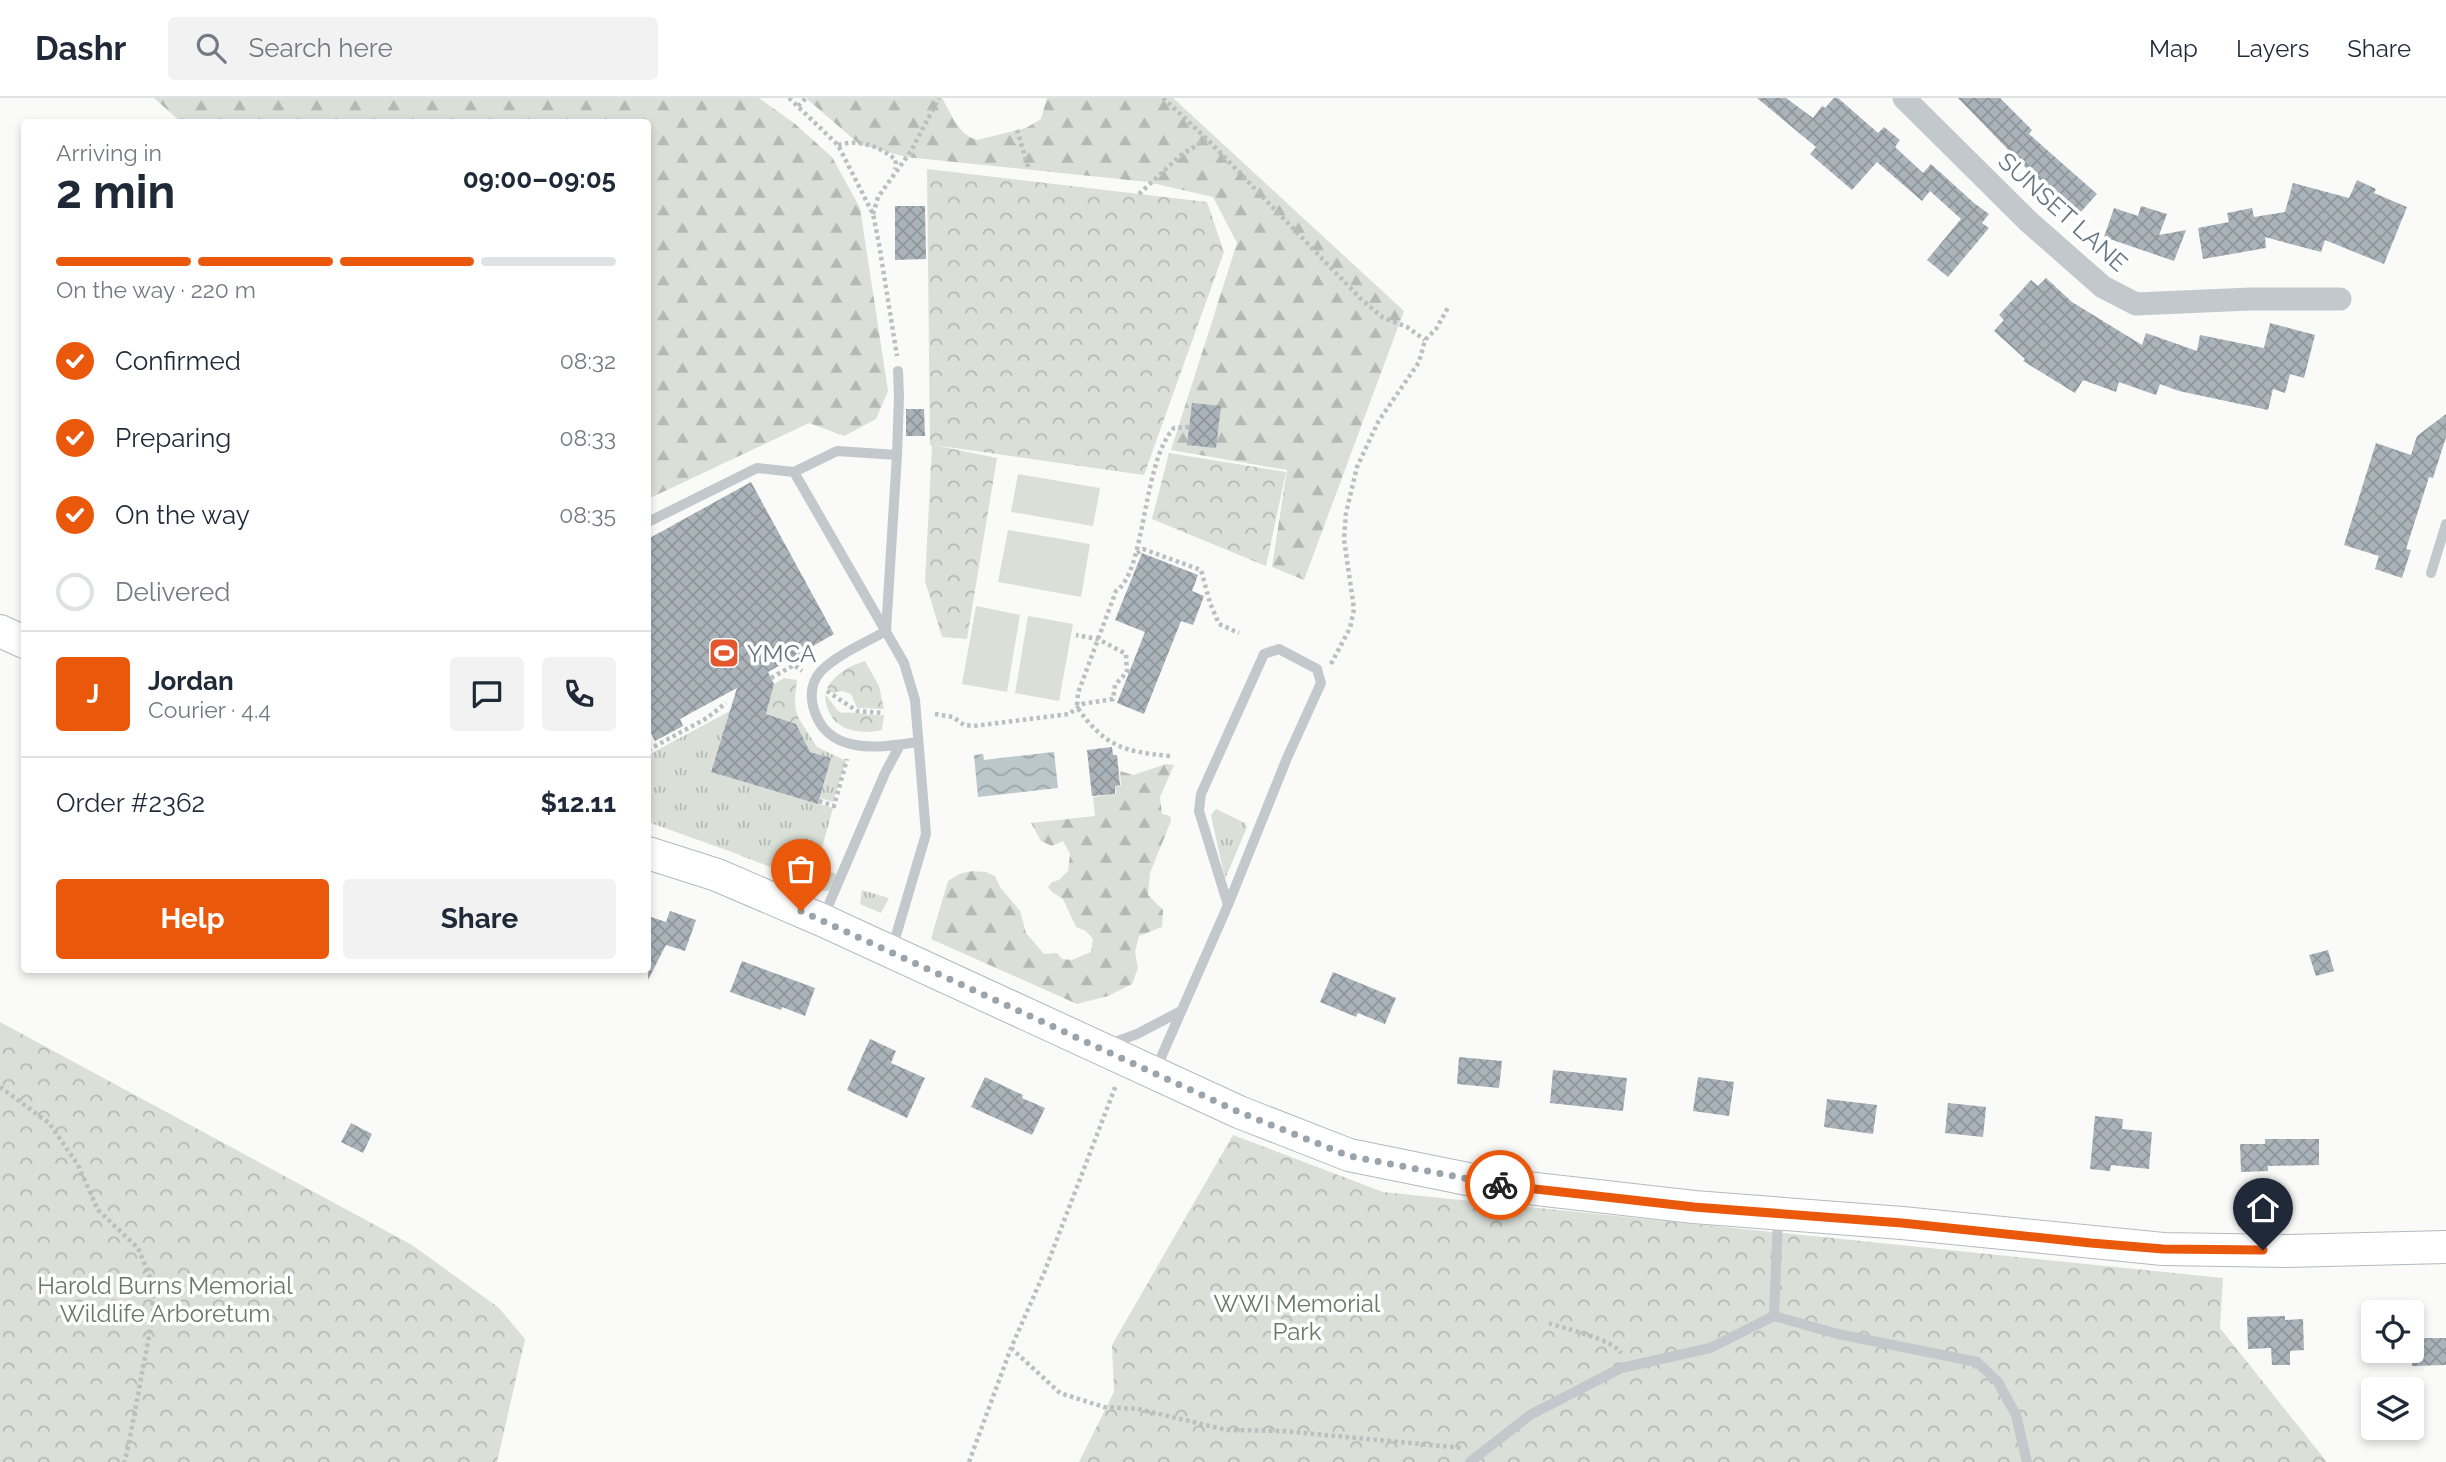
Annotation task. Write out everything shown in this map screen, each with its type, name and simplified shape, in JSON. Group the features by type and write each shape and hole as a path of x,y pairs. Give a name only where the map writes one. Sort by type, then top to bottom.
{"main road":[{"path":"0,631 21,641"},
{"path":"651,854 717,875 822,920 1239,1112 1349,1156 1492,1184 1694,1207 2163,1249 2287,1251 2446,1247"}],"street":[{"name":"SUNSET LANE","path":"1916,102 2029,222 2103,288 2136,304 2250,299 2340,299"}],"lane":[{"path":"886,631 900,396 898,371"},
{"path":"651,521 757,468 794,472 837,451 897,455"},
{"path":"794,472 904,663 915,700 926,834 891,951"},
{"path":"2431,573 2446,524"},
{"path":"886,631 821,671 812,686 811,695 821,726 831,736 843,742 870,748 918,742"},
{"path":"1126,1061 1181,1011 1228,905 1287,758 1321,683 1317,669 1279,649 1264,654 1200,794 1199,811 1228,905"},
{"path":"822,920 885,773 900,745"},
{"path":"1126,1061 1137,1034 1181,1011"},
{"path":"1774,1316 1778,1213"},
{"path":"1470,1462 1530,1415 1621,1368 1710,1348 1774,1316 1838,1334 1977,1362 1998,1382 2015,1415 2027,1462"}],"path":[{"path":"789,98 838,145 873,215 898,371"},
{"path":"798,106 806,98"},
{"path":"873,215 878,197 911,151 939,98"},
{"path":"1163,98 1207,139 1360,298 1382,317 1407,327 1425,340"},
{"path":"1017,130 1029,170"},
{"path":"1139,194 1181,155 1207,139"},
{"path":"838,145 862,142 896,160 895,170"},
{"path":"1321,683 1350,628 1354,609 1344,539 1346,513 1357,467 1378,422 1419,362 1425,340 1436,329 1449,306"},
{"path":"1170,756 1144,754 1114,744 1100,736 1077,707 1078,694 1116,591 1124,586 1136,553 1150,485 1166,436 1174,428 1189,427"},
{"path":"1136,553 1143,550 1200,570 1219,624 1239,632"},
{"path":"935,714 953,717 964,725 974,726 1069,714 1082,704 1112,699 1115,685 1128,672 1126,654 1098,639 1076,635"},
{"path":"771,678 794,665 803,671"},
{"path":"827,690 857,711 884,713"},
{"path":"651,748 707,718 726,703"},
{"path":"969,1462 1011,1348 1044,1273 1126,1061"},
{"path":"0,1087 48,1123 78,1165 98,1210 138,1248 152,1282 153,1315 124,1462"},
{"path":"1549,1323 1618,1348 1629,1366"},
{"path":"1011,1348 1060,1393 1104,1407 1138,1409 1227,1430 1283,1431 1485,1451"}],"green space":[{"path":"154,98 759,98 794,123 832,157 860,208 888,391 876,419 844,436 809,423 651,498 651,119 178,119"},
{"path":"806,98 942,98 960,128 977,140 1026,128 1041,119 1047,98 1173,98 1404,311 1304,580 1272,567 1287,470 1171,450 1237,243 1213,197 1148,182 906,157 859,144"},
{"path":"927,169 1207,202 1224,252 1144,475 933,445 997,458 967,639 942,637 925,581 932,446"},
{"path":"1169,453 1286,472 1266,566 1152,519"},
{"path":"1018,474 1100,488 1093,526 1011,512"},
{"path":"1008,530 1090,544 1081,597 998,582"},
{"path":"976,606 1020,615 1007,692 962,684"},
{"path":"1028,616 1073,624 1059,701 1015,693"},
{"path":"865,661 879,686 884,709 857,708 851,694 842,691 833,693 827,688 843,671"},
{"path":"784,678 797,680 795,705 799,719 796,724 766,714 774,684"},
{"path":"825,695 841,713 884,715 882,730 862,732 844,727 831,715"},
{"path":"730,711 711,772 833,808 817,866 836,874 832,887 828,891 818,891 819,886 651,823 651,753"},
{"path":"799,719 817,747 846,761 833,802 820,798 831,758 810,752 796,724"},
{"path":"1166,764 1174,765 1160,797 1162,814 1170,816 1171,821 1150,873 1148,895 1163,910 1162,927 1139,936 1135,952 1138,968 1132,984 1108,996 1077,1004 931,939 948,881 959,874 986,872 995,876 1000,887 1020,911 1026,933 1044,954 1057,953 1062,959 1072,960 1091,952 1093,939 1086,931 1076,927 1063,899 1048,887 1068,871 1070,854 1063,841 1052,846 1041,841 1031,823 1095,816 1093,797 1116,794 1115,786 1121,785 1120,771 1133,775"},
{"path":"1216,809 1245,823 1247,827 1225,879 1211,815"},
{"path":"862,890 889,898 881,913 860,904"},
{"name":"Harold Burns Memorial Wildlife Arboretum","path":"0,1022 412,1245 499,1308 525,1339 497,1462 0,1462"},
{"name":"WWI Memorial Park","path":"1233,1135 1383,1192 2223,1278 2220,1328 2327,1462 1079,1462 1114,1392 1112,1345"}],"water":[{"path":"1054,752 1058,788 978,797 974,755 983,754 984,760"}],"building":[{"path":"1757,98 1786,98 1813,118 1822,106 1825,108 1834,98 1838,98 1878,133 1884,127 1900,140 1895,147 1923,173 1931,164 1989,214 1982,223 1989,228 1948,277 1927,260 1961,219 1930,191 1922,201 1877,162 1852,190 1810,154 1816,147"},
{"path":"1958,98 2000,98 2032,130 2029,134 2097,194 2079,214 2029,171"},
{"path":"2357,180 2376,189 2374,193 2407,207 2384,264 2325,240 2321,252 2265,237 2266,248 2203,259 2198,228 2229,222 2227,213 2252,208 2254,217 2285,212 2293,183 2349,198"},
{"path":"895,206 925,206 926,259 895,260"},
{"path":"2141,206 2167,214 2159,235 2186,230 2174,261 2104,237 2114,208 2138,216"},
{"path":"2046,278 2072,302 2142,345 2146,333 2197,351 2200,335 2264,348 2270,323 2315,335 2304,378 2290,374 2285,393 2273,389 2268,410 2179,391 2160,384 2156,395 2119,382 2116,392 2083,380 2075,393 2023,361 2025,359 1994,331 2004,320 1999,315 2031,280 2038,286"},
{"path":"1192,403 1221,406 1216,448 1187,445"},
{"path":"906,409 924,409 925,436 906,436"},
{"path":"2446,414 2446,437 2433,478 2429,477 2406,549 2411,550 2402,578 2375,569 2379,556 2344,545 2376,443 2411,455 2417,436"},
{"name":"YMCA","path":"751,482 834,634 768,672 774,684 766,714 796,724 810,752 831,758 818,804 711,772 737,688 680,719 683,726 655,741 651,733 651,537"},
{"path":"1142,553 1198,575 1192,591 1204,596 1193,625 1181,621 1144,714 1117,703 1145,632 1115,620"},
{"path":"1112,747 1113,755 1117,755 1120,785 1115,786 1115,794 1092,796 1087,750"},
{"path":"670,911 696,920 685,951 666,945 648,980 648,973 651,973 651,917 666,922"},
{"path":"2328,950 2334,971 2316,976 2309,955"},
{"path":"742,961 815,988 805,1016 730,992"},
{"path":"1333,972 1396,998 1385,1024 1358,1013 1356,1017 1320,1002"},
{"path":"870,1039 896,1051 891,1063 925,1078 907,1118 847,1090"},
{"path":"1459,1057 1502,1061 1499,1088 1457,1084"},
{"path":"1553,1070 1627,1078 1623,1111 1550,1103"},
{"path":"985,1077 1045,1108 1032,1135 971,1107"},
{"path":"1698,1077 1734,1082 1729,1116 1693,1111"},
{"path":"1827,1099 1877,1105 1873,1134 1824,1127"},
{"path":"1948,1103 1986,1107 1983,1137 1945,1133"},
{"path":"2095,1116 2123,1119 2122,1129 2152,1132 2149,1169 2111,1165 2110,1171 2090,1169"},
{"path":"351,1123 372,1134 363,1153 341,1142"},
{"path":"2265,1139 2319,1139 2319,1165 2268,1166 2268,1171 2241,1172 2240,1144 2265,1144"},
{"path":"2285,1316 2285,1320 2303,1319 2304,1350 2290,1351 2290,1365 2272,1365 2271,1348 2248,1349 2247,1317"},
{"path":"2424,1338 2446,1338 2446,1365 2412,1366 2412,1363 2424,1363"}],"way so far":[{"path":"801,911 1239,1112 1349,1156 1500,1185"}],"place":[{"name":"YMCA","path":"724,653"}],"route":[{"path":"1500,1185 1694,1207 1902,1223 2091,1243 2163,1249 2263,1250"}]}
